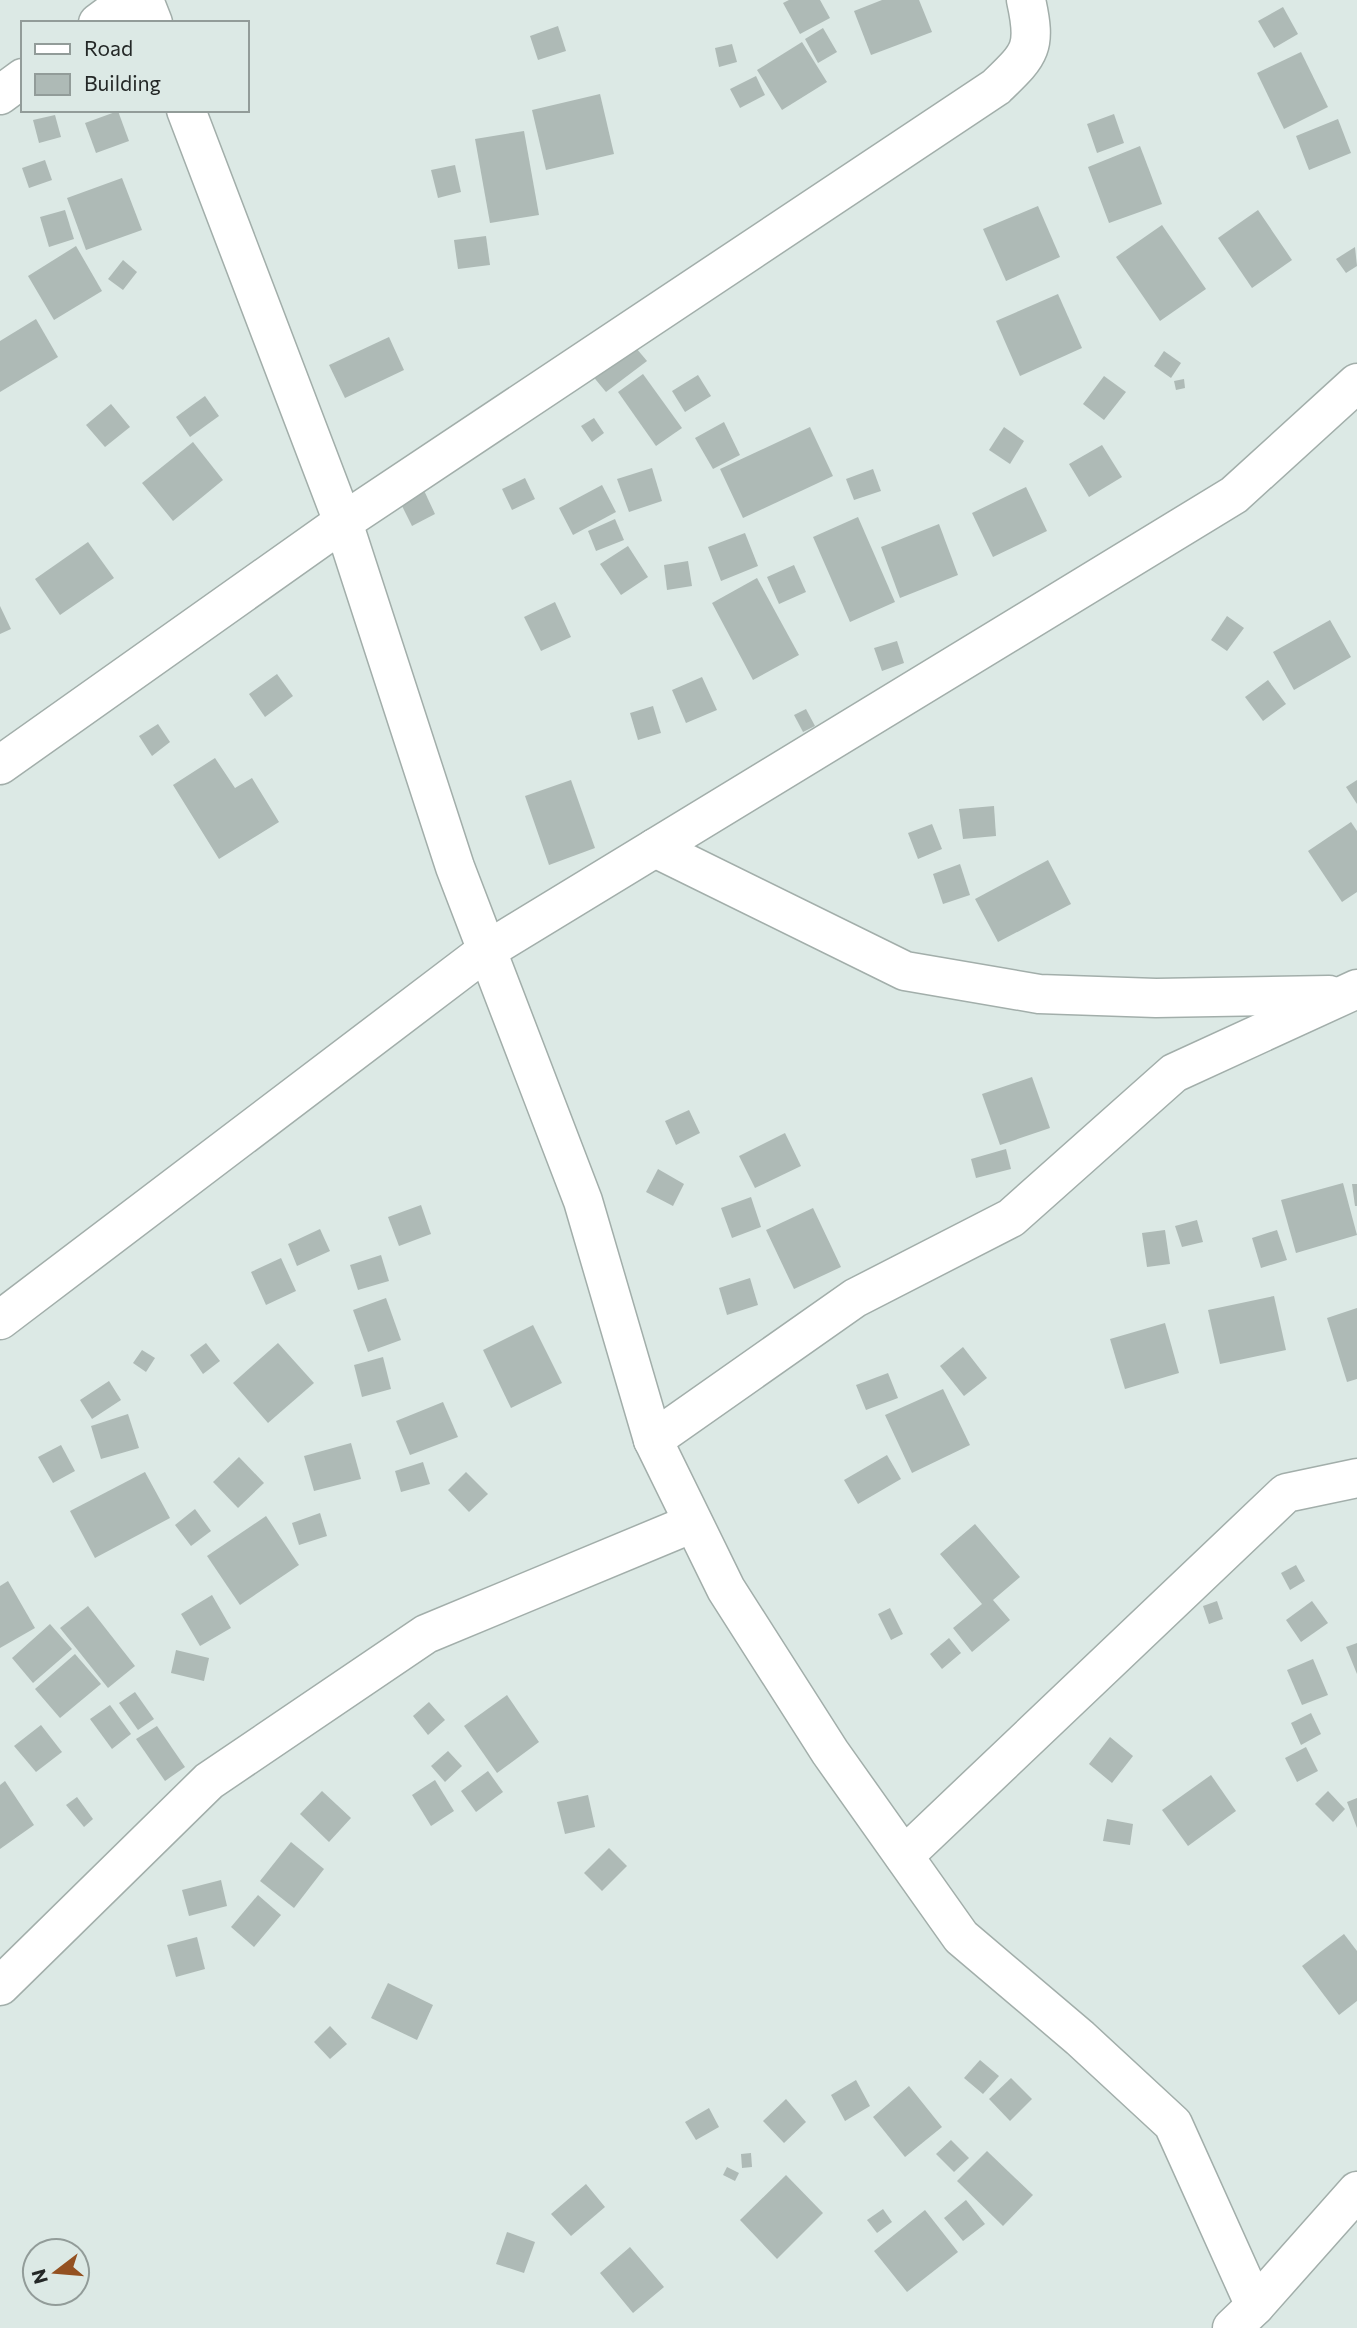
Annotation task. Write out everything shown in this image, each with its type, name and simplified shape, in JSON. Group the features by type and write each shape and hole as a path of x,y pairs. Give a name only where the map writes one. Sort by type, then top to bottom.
{"street":[{"path":"101,21 129,0"},
{"path":"144,0 152,21"},
{"path":"0,765 343,522 996,87 1025,58 1032,34 1026,0"},
{"path":"0,95 21,79"},
{"path":"187,112 343,522 455,867 583,1201 653,1440 726,1589 830,1752 961,1937 1080,2038 1173,2123 1244,2317 1357,2191"},
{"path":"0,1320 486,951 1234,495 1357,383"},
{"path":"655,848 905,971 1039,994 1156,998 1351,992"},
{"path":"653,1440 855,1298 1011,1218 1174,1073 1351,992"},
{"path":"904,1856 1286,1493 1357,1478"},
{"path":"0,1986 209,1781 415,1642 439,1629 693,1523"}],"building":[{"path":"789,0 820,0 830,18 800,34 783,3"},
{"path":"882,0 919,0 932,32 871,55 854,11"},
{"path":"1283,7 1298,34 1274,48 1258,21"},
{"path":"558,26 566,51 538,60 530,36"},
{"path":"823,28 837,52 818,63 805,39"},
{"path":"802,42 827,82 782,110 757,70"},
{"path":"732,44 737,62 719,67 715,48"},
{"path":"1301,52 1328,107 1284,129 1257,73"},
{"path":"756,76 765,95 740,108 730,89"},
{"path":"600,94 614,154 546,170 532,110"},
{"path":"118,112 129,141 96,153 85,123"},
{"path":"1114,114 1124,143 1097,153 1087,124"},
{"path":"55,115 61,137 39,143 33,120"},
{"path":"1338,119 1351,153 1309,170 1296,136"},
{"path":"524,131 539,215 490,223 475,139"},
{"path":"1140,146 1162,204 1109,223 1088,167"},
{"path":"45,160 52,180 29,188 22,168"},
{"path":"455,165 461,192 438,198 431,170"},
{"path":"122,178 142,230 86,250 67,198"},
{"path":"1038,206 1060,257 1006,281 983,229"},
{"path":"65,210 74,239 49,247 40,217"},
{"path":"1258,210 1292,260 1252,288 1218,238"},
{"path":"1162,225 1206,289 1160,321 1116,257"},
{"path":"486,236 490,265 458,269 454,240"},
{"path":"76,246 102,291 54,320 28,276"},
{"path":"1355,247 1357,266 1346,273 1336,259"},
{"path":"123,260 137,272 123,290 108,279"},
{"path":"1058,294 1082,348 1020,376 996,321"},
{"path":"36,319 58,357 0,392 0,341"},
{"path":"389,337 404,370 345,398 329,365"},
{"path":"631,342 647,361 606,392 591,374"},
{"path":"1164,351 1181,363 1171,378 1154,366"},
{"path":"643,374 682,428 656,446 618,392"},
{"path":"698,375 711,396 685,412 672,391"},
{"path":"1104,376 1126,392 1104,420 1083,404"},
{"path":"1184,379 1185,388 1176,390 1174,381"},
{"path":"205,396 219,416 190,437 176,417"},
{"path":"111,404 130,427 105,447 86,425"},
{"path":"594,418 604,433 592,442 581,426"},
{"path":"724,422 740,455 713,469 695,438"},
{"path":"810,427 833,476 743,518 720,469"},
{"path":"1004,427 1024,441 1010,464 989,450"},
{"path":"193,442 223,480 173,521 142,483"},
{"path":"1102,445 1122,477 1089,497 1069,464"},
{"path":"652,468 662,501 629,512 617,479"},
{"path":"873,469 881,491 854,500 846,479"},
{"path":"525,478 535,499 512,510 502,489"},
{"path":"421,484 435,514 412,526 397,496"},
{"path":"602,485 616,512 573,535 559,508"},
{"path":"1026,487 1047,531 993,557 972,513"},
{"path":"858,517 895,602 850,622 813,537"},
{"path":"615,519 624,540 596,551 588,531"},
{"path":"939,524 958,575 900,598 881,547"},
{"path":"745,533 758,566 721,581 708,547"},
{"path":"88,542 114,578 60,615 35,579"},
{"path":"628,546 648,577 621,595 600,564"},
{"path":"688,561 692,586 667,590 664,565"},
{"path":"794,565 806,592 779,604 767,577"},
{"path":"757,578 799,655 753,680 712,603"},
{"path":"555,602 571,637 541,651 524,617"},
{"path":"0,606 11,629 0,634"},
{"path":"1227,616 1244,628 1227,651 1211,640"},
{"path":"1330,620 1351,657 1294,690 1273,652"},
{"path":"897,641 904,663 882,671 874,648"},
{"path":"277,674 293,696 265,717 249,694"},
{"path":"702,677 717,710 686,723 672,690"},
{"path":"1268,680 1286,704 1263,721 1245,697"},
{"path":"653,706 661,733 638,740 630,713"},
{"path":"806,709 815,726 803,732 794,715"},
{"path":"158,724 170,742 152,756 139,736"},
{"path":"215,758 235,788 252,778 279,822 219,859 173,785"},
{"path":"571,780 595,848 549,865 525,796"},
{"path":"1357,780 1357,804 1346,787"},
{"path":"994,806 996,836 963,839 959,809"},
{"path":"1351,822 1357,831 1357,892 1342,902 1308,851"},
{"path":"932,824 942,849 918,859 908,833"},
{"path":"1048,860 1071,904 998,942 975,899"},
{"path":"960,864 970,895 943,904 933,874"},
{"path":"1032,1077 1050,1128 1000,1145 982,1094"},
{"path":"689,1110 700,1133 676,1145 665,1121"},
{"path":"785,1133 801,1166 755,1188 739,1156"},
{"path":"1006,1149 1011,1169 976,1178 971,1159"},
{"path":"658,1169 684,1184 673,1206 646,1192"},
{"path":"1343,1183 1357,1235 1296,1253 1281,1200"},
{"path":"1352,1184 1357,1184 1357,1206 1355,1206"},
{"path":"751,1197 761,1227 732,1238 721,1208"},
{"path":"421,1205 431,1234 399,1246 388,1217"},
{"path":"813,1208 841,1267 794,1289 766,1230"},
{"path":"1197,1220 1203,1242 1182,1247 1175,1226"},
{"path":"320,1229 330,1251 297,1266 288,1244"},
{"path":"1165,1230 1170,1264 1147,1267 1142,1233"},
{"path":"1277,1230 1287,1260 1261,1268 1252,1238"},
{"path":"381,1255 389,1281 358,1290 350,1265"},
{"path":"281,1258 296,1291 266,1305 251,1272"},
{"path":"750,1278 758,1305 727,1315 719,1288"},
{"path":"1274,1296 1286,1350 1220,1364 1208,1310"},
{"path":"386,1298 401,1340 368,1352 353,1310"},
{"path":"1357,1308 1357,1379 1347,1382 1327,1318"},
{"path":"1165,1323 1179,1373 1125,1389 1110,1339"},
{"path":"533,1325 562,1383 511,1408 483,1350"},
{"path":"206,1343 220,1361 203,1374 190,1355"},
{"path":"278,1343 314,1383 268,1423 233,1383"},
{"path":"963,1347 987,1378 964,1396 940,1366"},
{"path":"142,1350 155,1358 146,1372 133,1363"},
{"path":"383,1357 391,1389 362,1397 354,1365"},
{"path":"888,1373 898,1398 866,1410 856,1385"},
{"path":"109,1381 121,1400 92,1419 80,1400"},
{"path":"943,1389 970,1445 912,1473 885,1415"},
{"path":"443,1402 458,1437 410,1455 396,1421"},
{"path":"128,1414 139,1448 101,1459 91,1426"},
{"path":"351,1443 361,1479 314,1491 304,1456"},
{"path":"61,1445 75,1471 53,1483 38,1457"},
{"path":"887,1455 901,1479 858,1504 844,1480"},
{"path":"239,1457 264,1483 238,1508 213,1482"},
{"path":"423,1462 430,1484 401,1492 395,1471"},
{"path":"145,1472 170,1518 95,1558 70,1511"},
{"path":"466,1472 488,1494 469,1512 448,1490"},
{"path":"195,1509 211,1531 191,1546 175,1525"},
{"path":"320,1513 327,1536 299,1545 292,1523"},
{"path":"266,1516 299,1565 240,1605 207,1556"},
{"path":"975,1524 1020,1577 993,1600 1010,1620 972,1652 953,1628 982,1604 940,1554"},
{"path":"1296,1565 1305,1581 1290,1590 1281,1573"},
{"path":"8,1581 35,1628 0,1648 0,1586"},
{"path":"212,1595 231,1628 200,1646 181,1614"},
{"path":"1217,1601 1223,1619 1209,1624 1203,1606"},
{"path":"1312,1601 1328,1623 1301,1642 1286,1620"},
{"path":"88,1606 135,1666 108,1688 60,1628"},
{"path":"890,1608 903,1634 891,1640 878,1614"},
{"path":"50,1624 72,1649 33,1683 12,1658"},
{"path":"949,1638 961,1653 942,1669 930,1654"},
{"path":"1357,1643 1357,1674 1346,1647"},
{"path":"176,1650 209,1658 204,1681 171,1673"},
{"path":"75,1654 101,1684 60,1718 35,1689"},
{"path":"1313,1659 1328,1695 1302,1705 1287,1670"},
{"path":"135,1692 154,1719 138,1730 119,1703"},
{"path":"507,1695 539,1742 497,1773 464,1726"},
{"path":"429,1702 445,1720 428,1735 413,1716"},
{"path":"110,1705 131,1734 112,1749 90,1719"},
{"path":"1311,1713 1321,1734 1301,1745 1291,1723"},
{"path":"41,1725 62,1752 36,1772 14,1746"},
{"path":"157,1726 185,1767 165,1781 136,1739"},
{"path":"1110,1737 1133,1756 1112,1783 1089,1764"},
{"path":"1306,1747 1318,1771 1297,1782 1285,1758"},
{"path":"448,1751 462,1766 445,1782 431,1766"},
{"path":"488,1771 503,1792 476,1812 461,1791"},
{"path":"1211,1775 1236,1811 1188,1846 1162,1810"},
{"path":"435,1780 454,1811 431,1826 412,1795"},
{"path":"5,1781 34,1825 0,1849 0,1785"},
{"path":"322,1791 351,1818 329,1842 300,1814"},
{"path":"1328,1791 1345,1809 1333,1822 1315,1804"},
{"path":"588,1795 595,1827 565,1834 557,1802"},
{"path":"77,1797 93,1819 84,1827 66,1805"},
{"path":"1357,1798 1357,1828 1347,1802"},
{"path":"1107,1819 1133,1824 1130,1845 1103,1841"},
{"path":"291,1842 324,1869 294,1908 260,1881"},
{"path":"609,1848 627,1866 602,1891 584,1873"},
{"path":"221,1880 227,1906 189,1916 182,1890"},
{"path":"258,1895 281,1915 254,1947 231,1927"},
{"path":"1344,1934 1357,1951 1357,2001 1339,2015 1302,1966"},
{"path":"197,1937 205,1969 176,1977 167,1945"},
{"path":"388,1983 433,2005 417,2040 371,2018"},
{"path":"330,2026 347,2044 330,2059 314,2042"},
{"path":"980,2060 999,2076 983,2094 964,2078"},
{"path":"1011,2078 1032,2099 1010,2121 989,2099"},
{"path":"856,2080 870,2106 845,2121 831,2095"},
{"path":"909,2086 942,2127 905,2157 873,2117"},
{"path":"786,2099 806,2122 784,2143 763,2121"},
{"path":"709,2108 719,2127 696,2140 685,2122"},
{"path":"951,2140 969,2158 954,2172 936,2154"},
{"path":"987,2151 1033,2195 1003,2226 957,2181"},
{"path":"751,2153 752,2167 742,2168 741,2154"},
{"path":"727,2167 739,2173 735,2181 723,2175"},
{"path":"786,2175 823,2213 777,2259 740,2220"},
{"path":"586,2184 605,2207 571,2236 551,2214"},
{"path":"966,2200 985,2224 963,2241 944,2218"},
{"path":"883,2209 892,2222 877,2233 867,2220"},
{"path":"925,2210 958,2252 907,2292 874,2251"},
{"path":"507,2232 535,2242 524,2273 496,2264"},
{"path":"630,2247 664,2287 633,2313 600,2273"}]}
